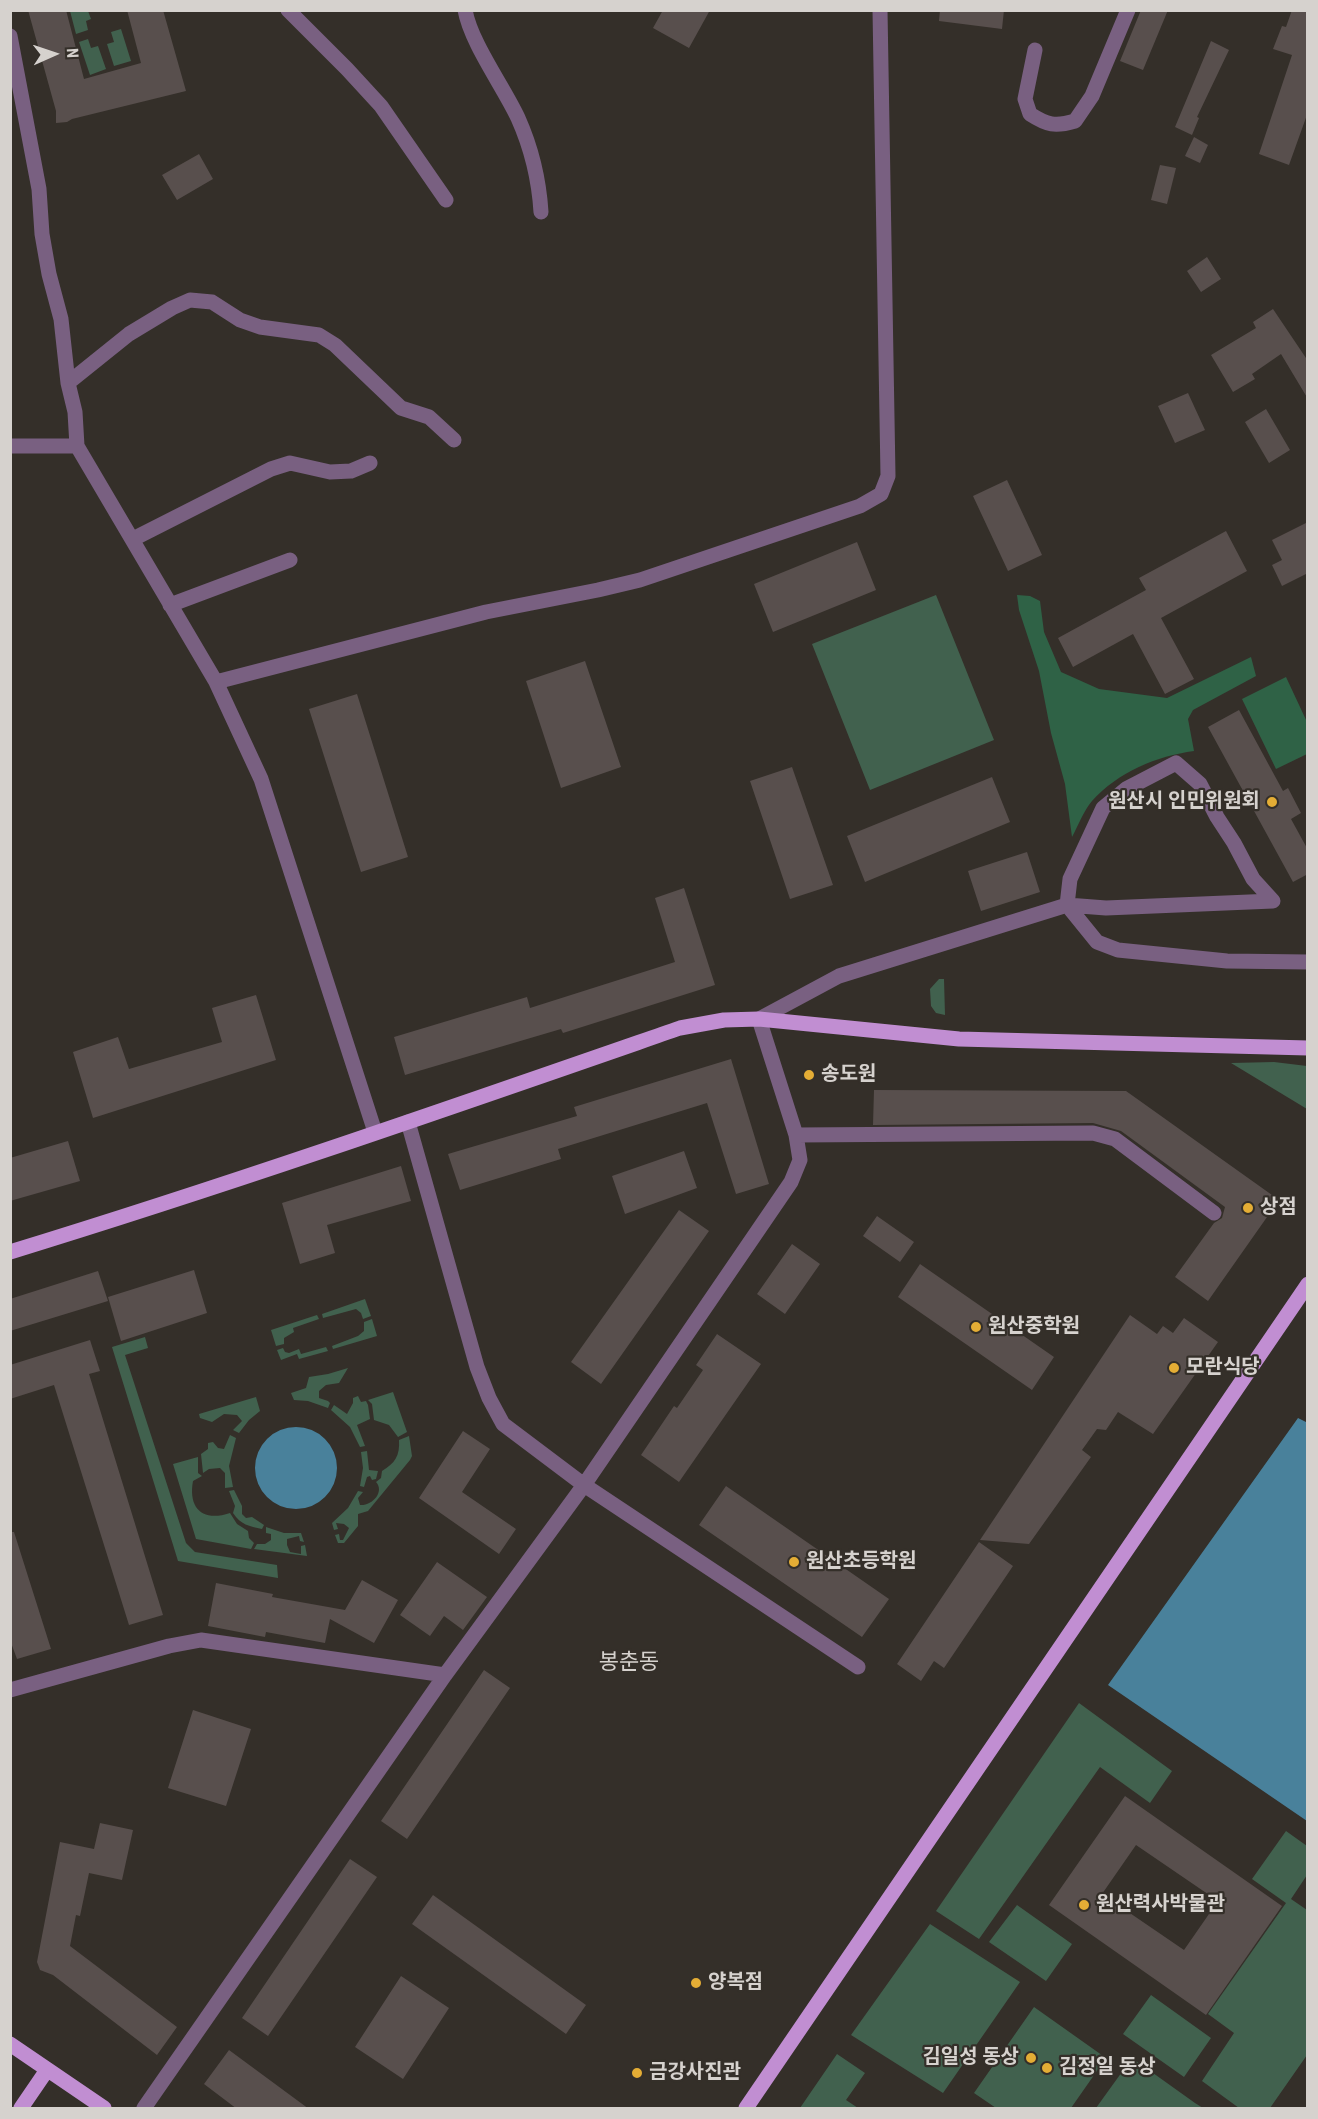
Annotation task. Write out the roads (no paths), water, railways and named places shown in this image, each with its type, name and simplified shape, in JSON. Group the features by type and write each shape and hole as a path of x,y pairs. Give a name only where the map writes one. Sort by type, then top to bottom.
{"main road":[{"path":"10,1252 408,1122 680,1028 724,1020 759,1019 959,1039 1308,1048"},
{"path":"746,2109 1308,1284"},
{"path":"10,2044 104,2109"},
{"path":"21,2109 47,2070"}],"street":[{"path":"288,10 381,106 446,200"},
{"path":"465,10 467,22 474,37 518,119 539,183 541,212"},
{"path":"216,682 486,612 640,580 860,506 880,494 888,476 880,10"},
{"path":"1035,50 1025,99 1030,114 1043,122 1060,126 1075,121 1092,96 1128,10"},
{"path":"10,36 39,189 42,234 49,274 61,319 68,383 75,412 77,446 216,682 261,779 375,1132"},
{"path":"68,383 129,334 172,308 190,300 212,302 240,320 260,327 319,335 335,345 401,408 429,417 454,440"},
{"path":"10,446 77,446"},
{"path":"133,539 271,469 290,463 330,472 351,471 370,464"},
{"path":"170,605 290,560"},
{"path":"144,2109 445,1675 584,1485 791,1182 800,1160 796,1135 759,1019 838,976 1067,905 1106,908 1273,901 1253,879 1200,784 1176,762 1126,789 1103,808 1070,879 1067,905 1097,942 1118,950 1227,961 1308,962"},
{"path":"408,1122 477,1367 489,1398 503,1424 584,1485 858,1667"},
{"path":"796,1135 1093,1133 1115,1139 1214,1213"},
{"path":"10,1690 169,1646 201,1640 445,1675"}],"water":[{"path":"1298,1418 1308,1423 1307,1821 1108,1685"},
{"path":"296,1427 312,1430 325,1439 334,1452 337,1468 334,1484 325,1497 312,1506 296,1509 280,1506 267,1497 258,1484 255,1468 258,1452 267,1439 280,1430"}],"place":[{"name":"원산시 인민위원회","path":"1272,802"},
{"name":"송도원","path":"809,1075"},
{"name":"상점","path":"1248,1208"},
{"name":"원산중학원","path":"976,1327"},
{"name":"모란식당","path":"1174,1368"},
{"name":"원산초등학원","path":"794,1562"},
{"name":"원산력사박물관","path":"1084,1905"},
{"name":"양복점","path":"696,1983"},
{"name":"김일성 동상","path":"1031,2058"},
{"name":"김정일 동상","path":"1047,2068"},
{"name":"금강사진관","path":"637,2073"}],"district":[{"name":"봉춘동","path":"629,1663"}]}
